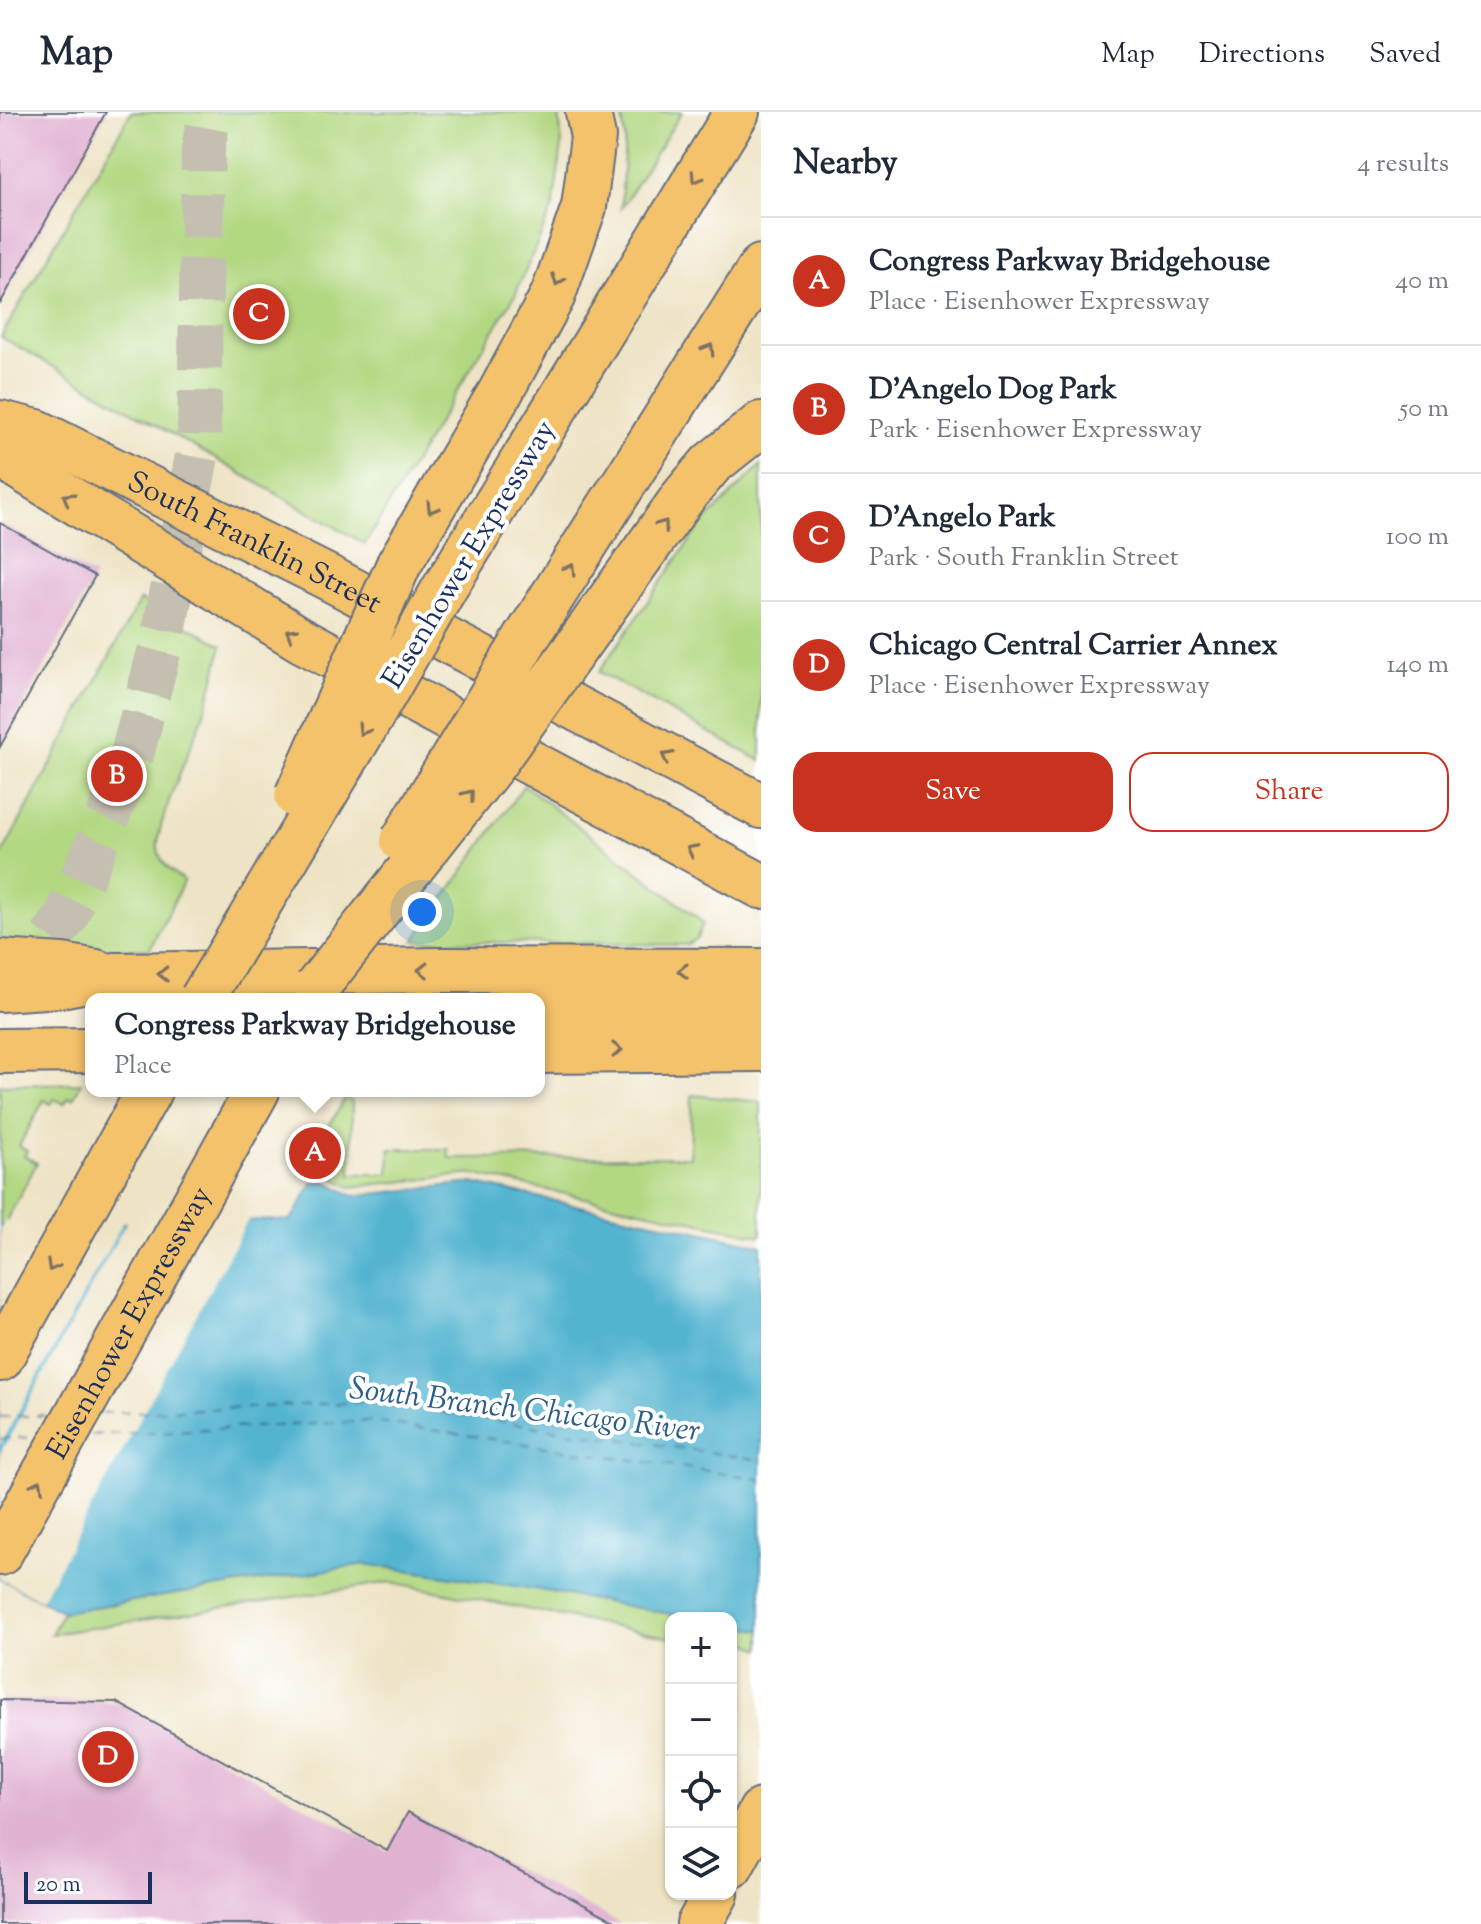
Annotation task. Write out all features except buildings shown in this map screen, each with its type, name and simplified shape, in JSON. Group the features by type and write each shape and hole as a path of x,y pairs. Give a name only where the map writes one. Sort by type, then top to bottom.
{"main road":[{"path":"235,944 353,663 399,564 500,393 553,295 584,207 593,137 588,112"},
{"name":"Eisenhower Expressway","path":"206,993 444,589 737,112"},
{"path":"313,993 528,635 761,267"},
{"name":"South Franklin Street","path":"0,423 37,432 316,572 761,806"},
{"path":"313,993 494,763 684,496 711,464 761,424"},
{"path":"0,452 20,468 300,639 761,886"},
{"path":"0,962 62,966 114,975"},
{"path":"0,989 61,985 114,975 439,970 761,971"},
{"path":"545,1008 761,1010"},
{"path":"0,1010 85,1012"},
{"path":"545,1051 761,1049"},
{"path":"0,1051 85,1052"},
{"path":"0,1069 85,1053"},
{"path":"0,1359 146,1097"},
{"name":"Eisenhower Expressway","path":"0,1553 254,1097"},
{"path":"737,1855 761,1811"},
{"path":"699,1924 713,1900"}],"green space":[{"path":"131,112 559,112 562,146 553,207 515,295 365,544 1,337"},
{"path":"621,112 682,112 621,208 625,137"},
{"path":"761,465 761,761 599,672 700,526"},
{"path":"140,600 222,645 203,716 168,803 159,837 158,849 162,859 184,881 150,949 96,950 0,944 0,858"},
{"path":"524,785 694,915 703,923 697,938 686,945 414,941"},
{"path":"81,1083 73,1099 69,1097 64,1104 55,1099 51,1104 44,1100 19,1146 27,1151 24,1156 37,1163 4,1225 0,1225 0,1085"},
{"path":"692,1095 761,1102 761,1236 473,1174 350,1187 325,1173 342,1141 326,1131 345,1098 352,1102 351,1174 389,1174 390,1149 448,1149 449,1158 690,1157"},
{"path":"365,1564 529,1588 665,1613 665,1637 391,1582 51,1634 63,1612"},
{"path":"737,1626 761,1630 761,1649 745,1642 737,1657"}],"water":[{"name":"South Branch Chicago River","path":"322,1179 353,1196 472,1183 761,1245 761,1630 737,1626 737,1612 665,1613 529,1588 365,1564 63,1612 0,1579 0,1225 291,1220 314,1181 319,1183"}],"pier":[{"path":"249,1218 41,1600 0,1579 0,1454 128,1219"},
{"path":"125,1219 0,1445 0,1229 5,1221"}],"ferry route":[{"path":"101,1413 371,1402 761,1460"},
{"path":"0,1417 51,1415"},
{"path":"91,1435 371,1421 761,1479"},
{"path":"0,1439 41,1437"}],"tunnel":[{"path":"13,992 66,917 129,766 163,637 199,445 203,149 210,112"}],"place":[{"name":"D'Angelo Park","path":"259,314"},
{"name":"D'Angelo Dog Park","path":"117,776"},
{"name":"Congress Parkway Bridgehouse","path":"315,1153"},
{"name":"Chicago Central Carrier Annex","path":"108,1757"}]}
